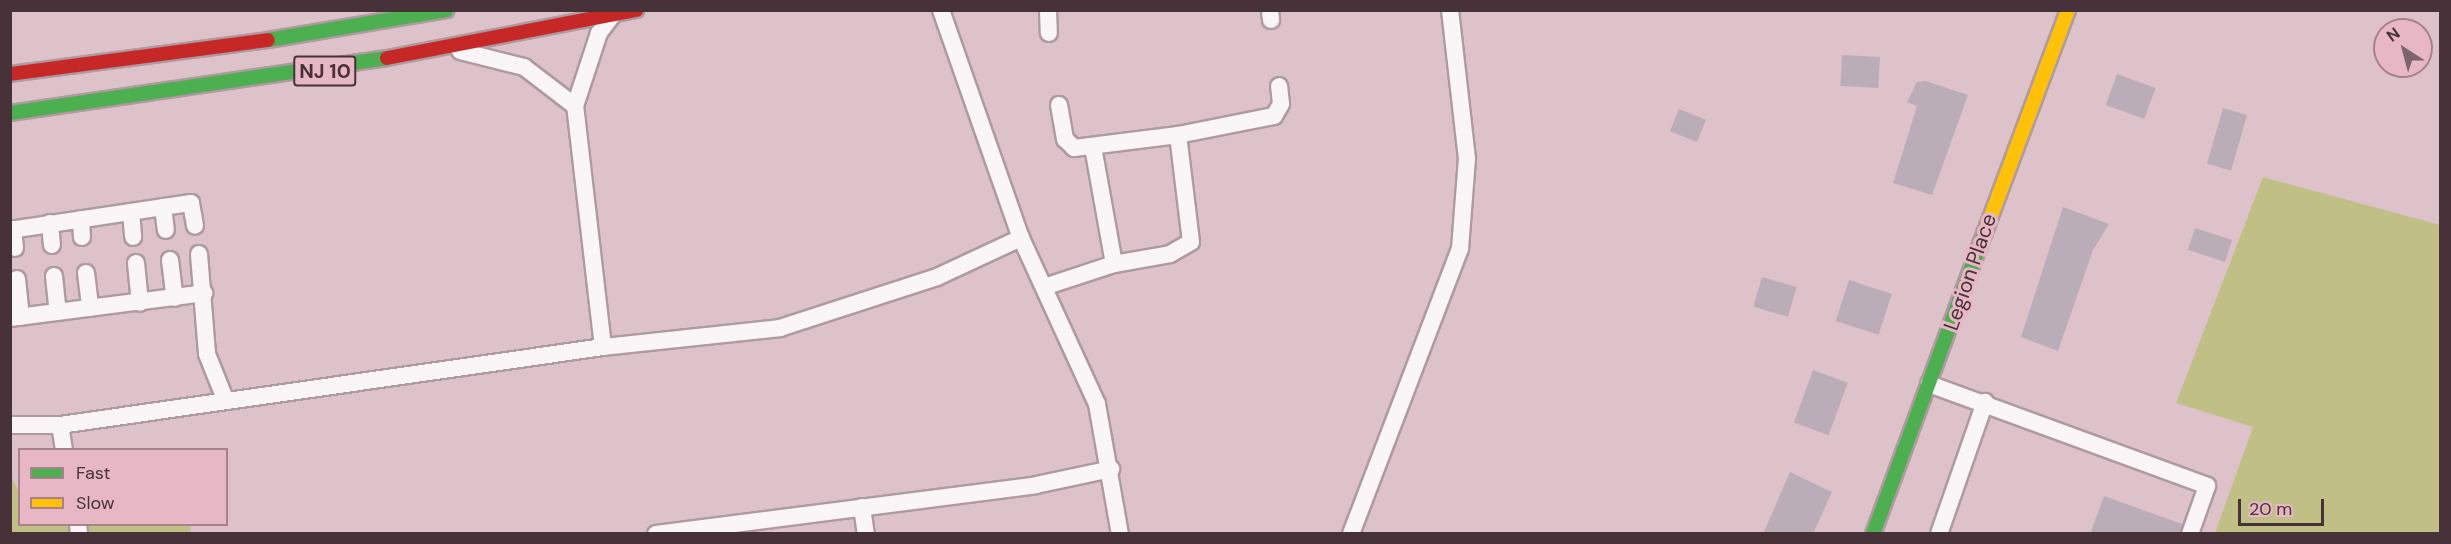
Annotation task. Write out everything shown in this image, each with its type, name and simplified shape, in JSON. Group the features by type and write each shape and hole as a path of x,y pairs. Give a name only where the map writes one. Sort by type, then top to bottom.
{"main road":[{"name":"NJ 10","path":"10,74 447,10"},
{"name":"NJ 10","path":"10,113 452,50 636,10"},
{"name":"Legion Place","path":"1873,534 2068,10"}],"lane":[{"path":"941,10 1021,238 1097,404 1112,469 1120,534"},
{"path":"1048,10 1049,33"},
{"path":"1351,534 1460,249 1468,170 1450,10"},
{"path":"603,347 575,106 597,38 613,15"},
{"path":"452,50 524,67 575,106"},
{"path":"1059,105 1065,139 1074,148 1093,147 1262,121 1281,104 1279,86"},
{"path":"1044,287 1113,264 1170,254 1191,242 1178,135"},
{"path":"1093,147 1113,264"},
{"path":"15,248 12,230 191,203 195,226"},
{"path":"163,207 166,230"},
{"path":"131,212 133,237"},
{"path":"81,219 82,237"},
{"path":"50,224 52,245"},
{"path":"10,425 60,425 225,399 603,347 780,328 937,277 1021,238"},
{"path":"199,254 204,293 207,354 225,399"},
{"path":"170,260 175,298"},
{"path":"136,264 140,303"},
{"path":"86,273 90,308"},
{"path":"54,276 58,312"},
{"path":"17,279 16,317 140,303 204,293"},
{"path":"1929,384 1985,402 2207,486 2190,534"},
{"path":"1939,534 1985,402"},
{"path":"60,425 64,448"},
{"path":"656,534 1036,485 1112,469"},
{"path":"862,507 866,534"}],"green space":[{"path":"2263,177 2440,225 2440,533 2215,533 2253,427 2176,403"},
{"path":"10,474 18,490 18,526 190,526 191,533 11,533"}],"building":[{"path":"1842,55 1880,57 1878,88 1840,86"},
{"path":"2117,74 2156,88 2144,119 2106,105"},
{"path":"1926,81 1968,95 1932,195 1893,183 1917,106 1907,102 1917,82"},
{"path":"2223,108 2247,115 2231,171 2207,164"},
{"path":"1679,109 1706,120 1697,142 1670,131"},
{"path":"2063,207 2109,224 2093,250 2058,351 2021,337"},
{"path":"2195,228 2232,240 2225,262 2188,250"},
{"path":"1762,277 1797,287 1788,317 1753,307"},
{"path":"1849,280 1892,294 1879,335 1836,321"},
{"path":"1813,370 1848,383 1829,435 1794,423"},
{"path":"1790,472 1832,492 1813,534 1763,534"},
{"path":"2104,496 2182,524 2180,534 2090,534"}],"traffic: fast":[{"path":"268,40 447,10"},
{"path":"10,113 387,58"},
{"path":"1873,534 1985,232"}],"traffic: slow":[{"path":"1985,232 2068,10"}],"traffic: jam":[{"path":"387,58 636,10"},
{"path":"10,74 268,40"}]}
